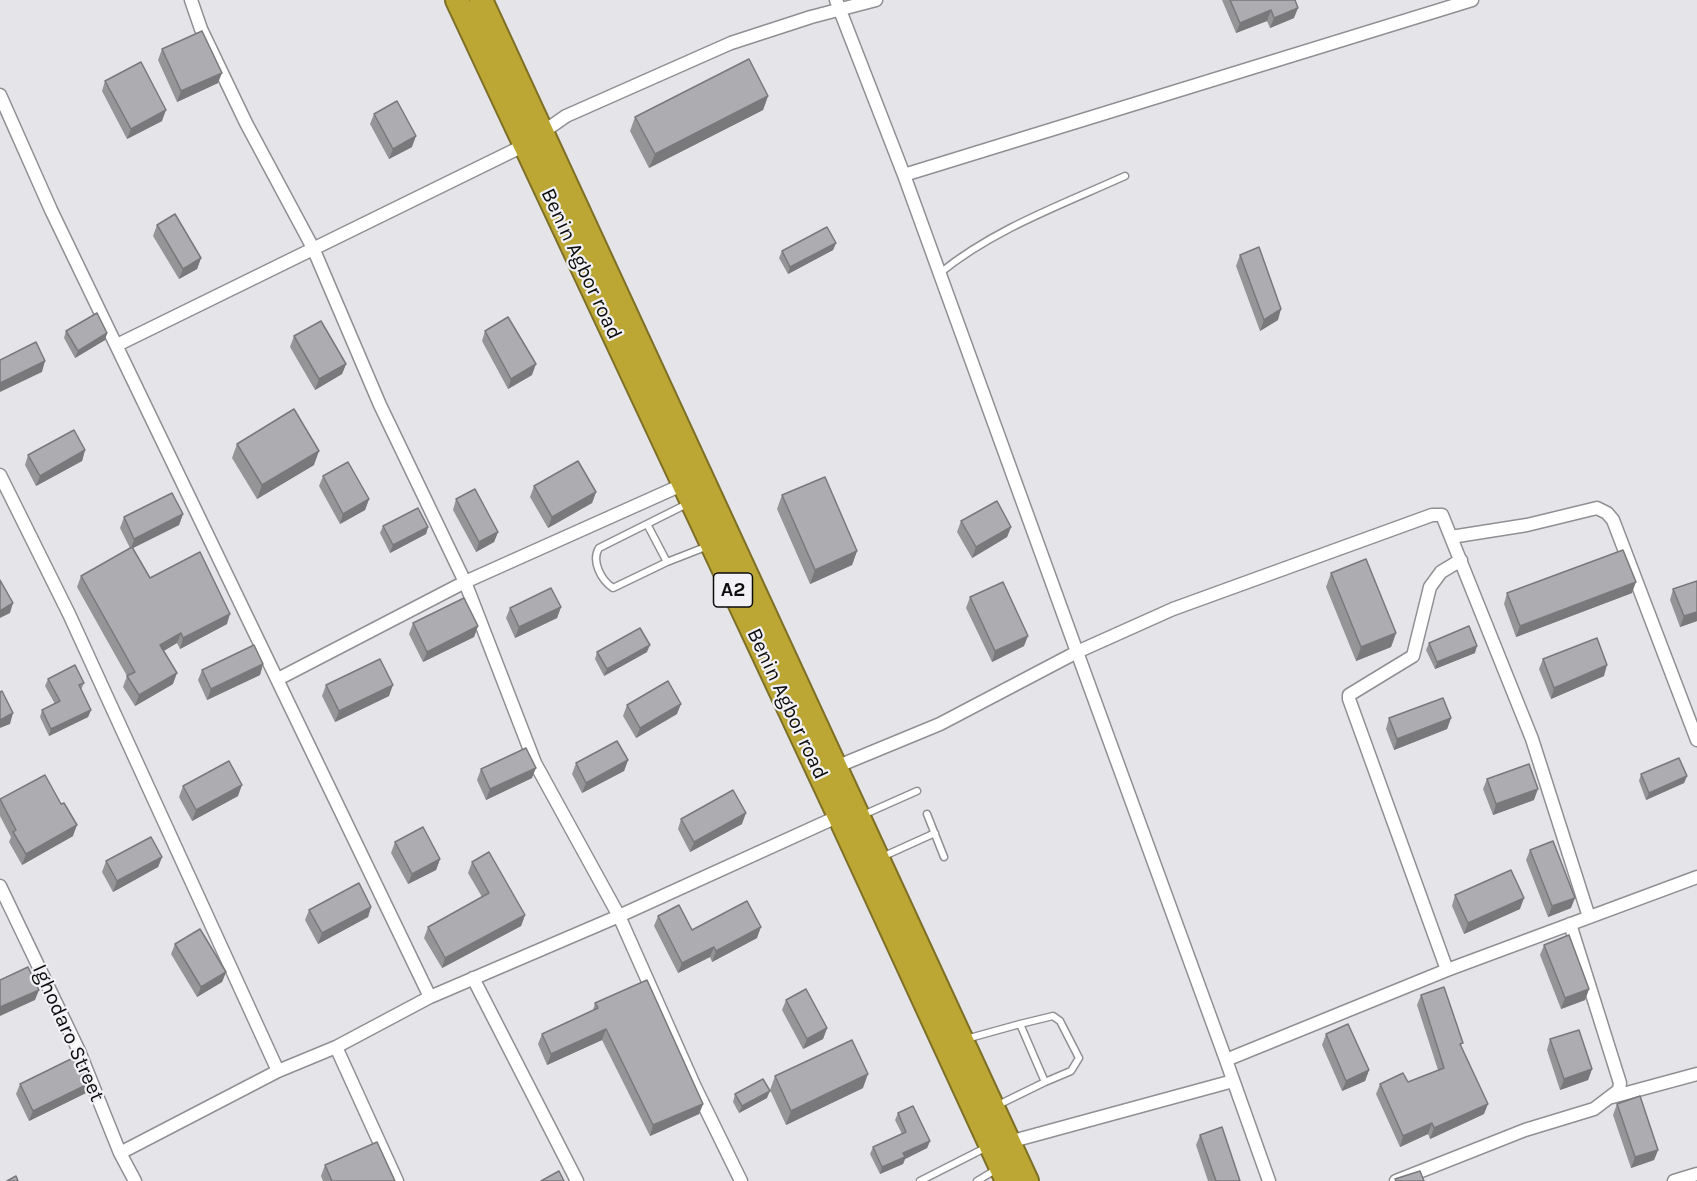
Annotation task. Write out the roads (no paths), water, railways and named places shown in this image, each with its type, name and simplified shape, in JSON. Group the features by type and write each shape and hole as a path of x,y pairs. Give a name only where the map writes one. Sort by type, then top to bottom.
{"highway":[{"name":"Benin Agbor road","path":"457,0 534,138 700,476 828,770 999,1143 1027,1181"},
{"name":"Benin Agbor road","path":"481,0 534,138 688,492 712,544 828,770"},
{"name":"Benin Agbor road","path":"849,816 879,859 993,1107 1003,1174"}],"street":[{"path":"191,0 201,29 246,123 313,248 380,405 465,582 535,763 620,916 695,1087 741,1181"},
{"path":"117,345 534,138 566,116 731,43 838,6 876,0"},
{"path":"904,175 1472,0"},
{"path":"838,6 940,273 1269,1181"},
{"path":"0,95 51,210 430,997"},
{"path":"0,475 69,614 278,1071"},
{"path":"278,679 465,582 688,492"},
{"path":"1451,537 1527,525 1597,508 1607,513 1613,520 1692,713 1697,740"},
{"path":"828,770 940,724 1077,652 1173,609 1432,515 1442,515 1532,740 1588,917"},
{"path":"1447,970 1349,695 1413,656 1430,587 1441,572 1461,560"},
{"path":"120,1153 278,1071 336,1047 430,997 849,816"},
{"path":"1226,1060 1447,970 1697,877"},
{"name":"Ighodaro Street","path":"0,886 80,1051 120,1153 135,1181"},
{"path":"1396,1181 1525,1130 1594,1109 1619,1090 1620,1083 1570,924"},
{"path":"473,978 577,1181"},
{"path":"336,1047 397,1181"},
{"path":"1611,1097 1697,1074"},
{"path":"999,1143 1233,1081"},
{"path":"1674,1181 1697,1174"}],"lane":[{"path":"940,273 966,252 997,234 1125,176"},
{"path":"688,492 647,524 598,548 595,554 596,562 606,583 613,588 667,562 712,544"},
{"path":"647,524 667,562"},
{"path":"849,816 917,791"},
{"path":"927,814 944,857"},
{"path":"879,859 935,833"},
{"path":"962,1040 1053,1016 1060,1021 1079,1058 1071,1071 993,1107"},
{"path":"1020,1024 1045,1082"},
{"path":"920,1181 999,1143"},
{"path":"977,1181 1003,1174"}]}
